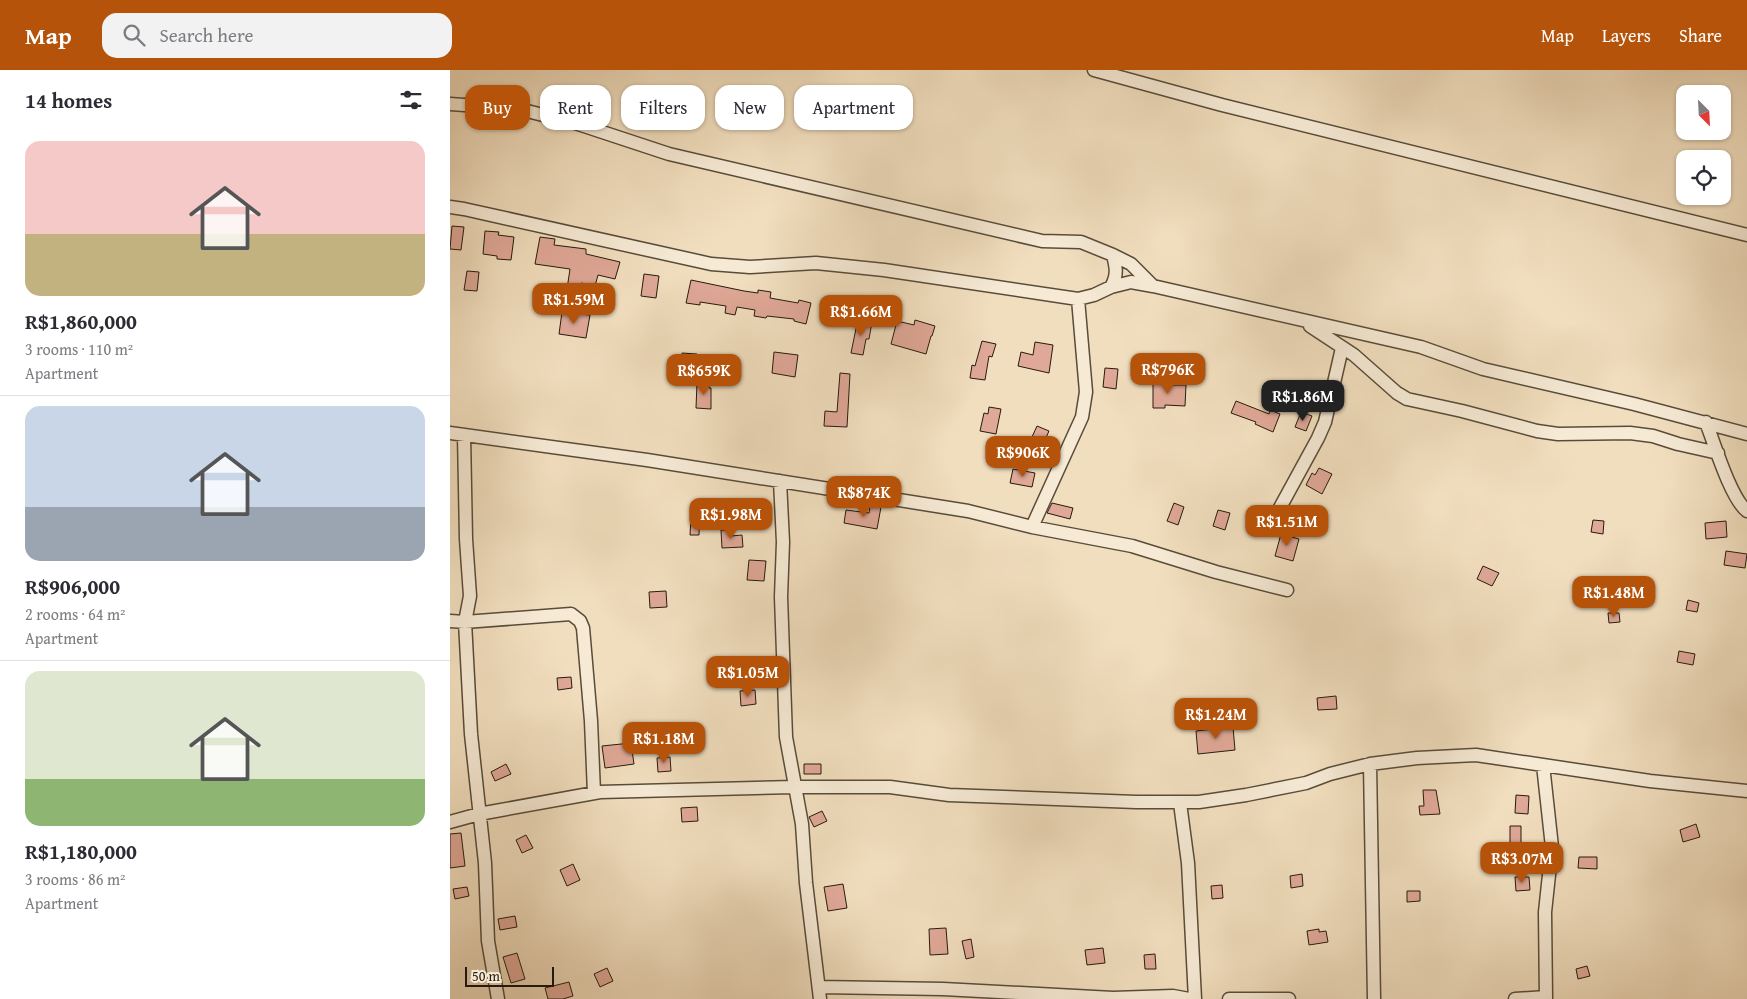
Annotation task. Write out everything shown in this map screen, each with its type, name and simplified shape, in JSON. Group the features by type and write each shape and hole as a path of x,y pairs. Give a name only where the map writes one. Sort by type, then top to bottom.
{"street":[{"path":"1094,70 1222,105 1747,234"},
{"path":"450,104 519,109 575,123 669,154 1042,241 1081,242 1131,264 1153,286"},
{"path":"450,208 464,209 712,264 750,267 816,262 884,270 1078,299 1131,282 1421,348 1483,369 1634,404 1747,434"},
{"path":"1111,287 1117,268 1112,255"},
{"path":"1032,527 1082,417 1086,392 1078,299"},
{"path":"1304,322 1354,356 1407,399 1537,431 1558,434 1630,433 1653,436 1718,453"},
{"path":"1270,526 1318,438 1324,422 1342,348"},
{"path":"1706,422 1734,492 1742,507 1747,511"},
{"path":"450,433 647,460 968,510 1032,527 1132,546 1216,572 1287,590"},
{"path":"464,436 466,539 470,596 464,622 471,734 485,863 488,941 498,999"},
{"path":"780,481 783,542 781,597 786,728 794,786 802,824 806,883 819,993 943,989 1113,998 1173,996 1189,999"},
{"path":"450,621 464,622 572,614 580,621 583,628 590,711 594,793"},
{"path":"450,822 479,814 594,793 794,786 890,787 950,795 1180,803 1199,802 1246,795 1306,782 1370,764 1417,758 1476,755 1650,782 1747,791"},
{"path":"1370,764 1374,999"},
{"path":"1515,999 1546,998 1546,912 1552,847 1543,765"},
{"path":"1180,803 1188,863 1195,999"},
{"path":"1229,999 1289,999"}],"water":[{"path":"1214,702 1214,709 1197,710 1197,704"}],"building":[{"path":"452,226 464,227 461,250 450,249"},
{"path":"485,231 499,232 498,235 514,237 511,260 497,259 497,256 483,254"},
{"path":"540,237 555,239 554,245 586,249 586,254 620,262 615,279 598,275 595,286 581,283 580,291 567,289 570,269 535,264"},
{"path":"467,271 479,272 477,291 464,290"},
{"path":"644,274 659,276 656,298 641,296"},
{"path":"691,280 744,291 758,293 758,290 771,292 770,298 798,303 799,300 811,303 806,324 794,321 794,319 754,316 755,310 737,307 735,315 725,313 726,306 700,302 700,305 686,303"},
{"path":"831,304 851,307 849,321 829,317"},
{"path":"562,312 590,315 586,338 559,334"},
{"path":"858,319 872,322 869,339 866,339 863,355 851,353"},
{"path":"915,320 935,326 926,354 891,344 897,321 914,325"},
{"path":"982,341 996,344 992,357 989,356 985,380 970,378 972,365 975,366"},
{"path":"1035,342 1053,345 1049,373 1018,366 1021,352 1033,355"},
{"path":"774,352 798,355 795,377 772,373"},
{"path":"682,353 697,354 697,371 682,370"},
{"path":"1105,368 1118,369 1116,389 1103,387"},
{"path":"840,373 850,374 847,427 824,426 825,411 837,412"},
{"path":"1153,380 1165,381 1165,385 1186,385 1185,406 1165,405 1165,408 1153,408"},
{"path":"697,383 709,384 709,388 711,388 711,409 696,408"},
{"path":"1236,401 1269,414 1270,410 1280,414 1273,432 1255,424 1256,422 1231,413"},
{"path":"989,407 1001,409 996,434 980,431 984,413 988,414"},
{"path":"1301,412 1312,416 1306,431 1295,427"},
{"path":"1037,426 1049,431 1044,442 1032,437"},
{"path":"1319,468 1332,474 1322,494 1306,485 1312,473 1315,475"},
{"path":"1013,469 1035,473 1032,487 1010,483"},
{"path":"692,502 700,502 699,535 690,535"},
{"path":"1052,503 1073,508 1070,519 1047,513"},
{"path":"1174,503 1184,507 1178,525 1167,521"},
{"path":"870,506 881,507 877,529 844,523 846,510 869,513"},
{"path":"1218,510 1230,513 1225,530 1213,526"},
{"path":"1593,520 1604,521 1603,534 1591,532"},
{"path":"1726,521 1727,537 1706,539 1705,523"},
{"path":"721,530 731,530 731,536 742,535 743,547 722,548"},
{"path":"1281,534 1299,539 1293,561 1275,556"},
{"path":"1726,551 1747,554 1745,568 1724,565"},
{"path":"749,560 766,561 764,581 747,580"},
{"path":"1483,566 1499,573 1492,586 1477,579"},
{"path":"666,591 667,607 650,608 649,592"},
{"path":"1688,600 1699,603 1697,612 1686,610"},
{"path":"1608,613 1619,613 1620,622 1609,623"},
{"path":"1679,651 1695,654 1693,665 1677,662"},
{"path":"571,677 572,688 558,690 557,678"},
{"path":"755,690 756,704 741,706 740,691"},
{"path":"1336,696 1337,709 1318,710 1317,698"},
{"path":"1233,727 1235,750 1198,754 1196,731"},
{"path":"631,743 634,764 605,768 602,746"},
{"path":"670,757 671,771 658,772 657,758"},
{"path":"506,764 511,774 495,781 491,772"},
{"path":"804,764 821,764 821,774 804,774"},
{"path":"1423,790 1436,790 1440,814 1420,815 1419,806 1424,806"},
{"path":"1516,795 1529,796 1528,814 1515,813"},
{"path":"697,807 698,821 682,822 681,808"},
{"path":"822,811 827,821 814,827 809,817"},
{"path":"1696,824 1700,837 1683,842 1680,830"},
{"path":"1510,826 1521,826 1521,844 1510,844"},
{"path":"461,833 465,866 450,868 450,834"},
{"path":"526,835 533,848 522,853 516,840"},
{"path":"1579,857 1597,857 1597,869 1578,868"},
{"path":"573,864 580,880 567,886 560,870"},
{"path":"1302,874 1303,886 1291,888 1290,876"},
{"path":"1515,877 1529,877 1530,890 1516,891"},
{"path":"843,884 847,908 828,911 824,887"},
{"path":"1222,885 1223,898 1212,899 1211,886"},
{"path":"467,887 469,896 455,899 453,889"},
{"path":"1407,891 1420,891 1420,901 1407,902"},
{"path":"515,916 517,927 500,930 498,919"},
{"path":"946,928 948,954 930,955 929,929"},
{"path":"1319,929 1319,932 1326,931 1328,942 1309,945 1307,931"},
{"path":"971,939 974,957 966,959 962,941"},
{"path":"1103,948 1105,963 1087,965 1085,950"},
{"path":"517,953 525,979 511,983 503,957"},
{"path":"1155,954 1156,969 1145,969 1144,955"},
{"path":"1587,966 1590,976 1578,979 1576,969"},
{"path":"607,968 613,981 600,987 594,974"},
{"path":"569,982 573,996 563,999 548,999 545,988"}]}
